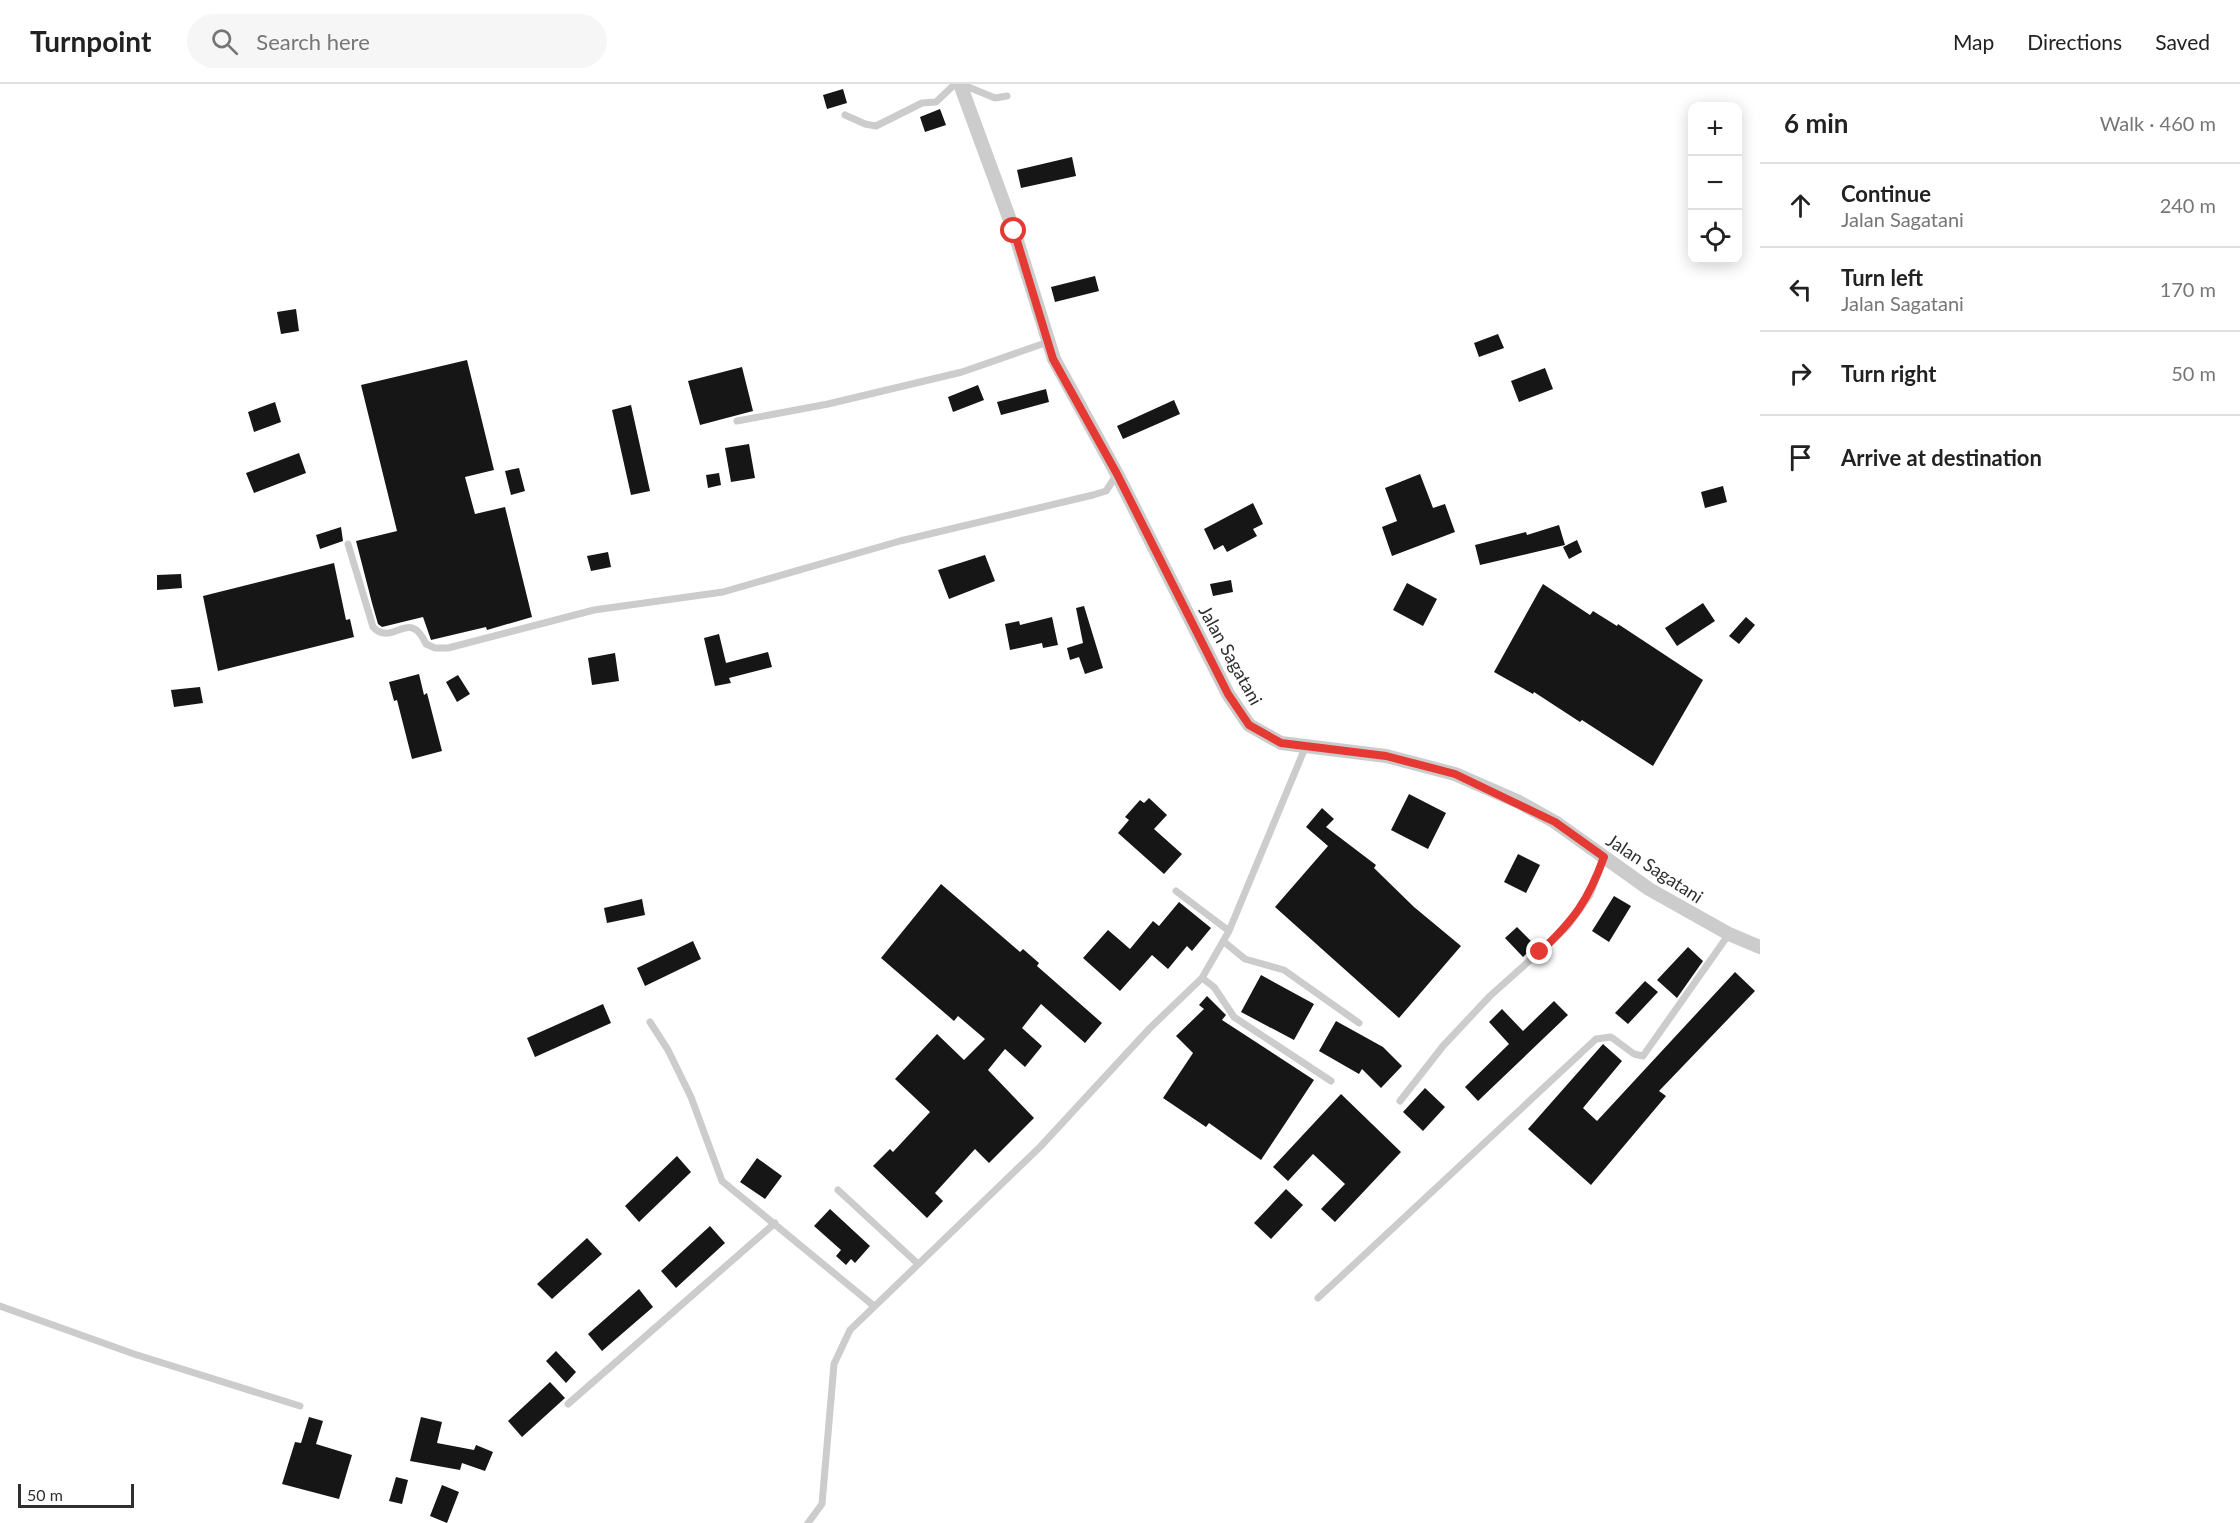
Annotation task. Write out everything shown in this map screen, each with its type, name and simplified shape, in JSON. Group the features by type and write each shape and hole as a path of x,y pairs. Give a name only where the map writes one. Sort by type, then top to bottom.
{"street":[{"name":"Jalan Sagatani","path":"961,84 1014,231 1048,342 1064,379 1117,474 1233,702 1249,725 1281,743 1305,748 1386,756 1455,774 1555,822 1648,889 1729,934 1760,947"}],"lane":[{"path":"845,115 876,126 922,103 936,102 955,84"},
{"path":"961,84 995,98 1007,96"},
{"path":"736,421 828,404 962,372 1048,342"},
{"path":"348,544 373,627 379,633 387,634 408,626 415,627 421,631 426,644 435,648 448,648 594,610 723,592 900,542 1093,495 1106,491 1117,474"},
{"path":"808,1523 822,1504 834,1364 850,1330 1040,1147 1150,1028 1202,978 1229,931 1305,748"},
{"path":"1400,1101 1443,1046 1490,996 1567,927 1590,895 1604,857"},
{"path":"1176,891 1229,931"},
{"path":"1318,1298 1596,1039 1611,1037 1634,1054 1643,1056 1729,934"},
{"path":"1223,941 1245,958 1272,964 1284,970 1359,1023"},
{"path":"1202,978 1214,987 1234,1017 1331,1081"},
{"path":"650,1022 668,1050 691,1097 722,1181 874,1306"},
{"path":"838,1190 917,1263"},
{"path":"568,1404 775,1223"},
{"path":"0,1306 134,1354 300,1406"}],"building":[{"path":"843,89 847,103 827,109 823,95"},
{"path":"940,109 946,125 925,132 920,117"},
{"path":"1072,157 1076,176 1021,188 1017,170"},
{"path":"1095,276 1099,291 1055,302 1051,287"},
{"path":"296,309 299,331 281,334 277,312"},
{"path":"1498,334 1504,348 1479,357 1474,343"},
{"path":"467,360 494,470 465,477 475,514 505,507 532,617 487,630 486,627 431,640 423,617 382,627 378,624 372,603 356,541 397,531 361,385"},
{"path":"742,367 753,411 700,425 688,381"},
{"path":"1545,368 1553,389 1519,402 1511,381"},
{"path":"978,385 984,400 953,412 948,397"},
{"path":"1046,389 1049,402 1001,415 997,402"},
{"path":"1174,400 1180,414 1123,439 1117,426"},
{"path":"275,402 281,422 254,432 248,412"},
{"path":"631,405 650,491 631,495 612,410"},
{"path":"749,444 755,478 731,482 725,448"},
{"path":"299,453 306,473 254,493 246,473"},
{"path":"519,468 525,491 511,495 505,471"},
{"path":"719,473 721,485 708,488 706,475"},
{"path":"1420,474 1433,508 1445,504 1455,532 1392,556 1382,527 1397,521 1385,488"},
{"path":"1723,486 1727,502 1705,508 1701,492"},
{"path":"1253,503 1263,524 1253,529 1257,536 1227,552 1223,545 1214,550 1204,529"},
{"path":"1559,525 1565,545 1480,565 1475,545 1526,532 1527,535"},
{"path":"341,527 343,541 320,549 316,535"},
{"path":"1577,540 1582,552 1569,559 1563,547"},
{"path":"608,552 611,567 591,571 587,556"},
{"path":"985,555 995,581 949,599 938,570"},
{"path":"334,563 346,620 350,619 354,637 218,671 203,596"},
{"path":"181,574 182,588 157,590 157,575"},
{"path":"1231,580 1233,592 1213,596 1210,584"},
{"path":"1407,583 1437,599 1423,626 1393,610"},
{"path":"1543,584 1590,615 1593,611 1617,626 1618,624 1703,680 1653,766 1582,720 1580,722 1534,692 1533,694 1494,672"},
{"path":"1703,603 1715,621 1677,646 1665,628"},
{"path":"1084,606 1103,668 1085,674 1079,657 1070,660 1067,648 1083,643 1076,608"},
{"path":"1052,617 1058,645 1043,648 1042,643 1010,650 1005,624 1019,621 1020,625"},
{"path":"1746,617 1755,625 1739,644 1729,636"},
{"path":"719,634 726,663 768,652 772,667 729,678 731,683 715,686 704,638"},
{"path":"615,653 619,681 592,685 588,658"},
{"path":"419,674 424,695 427,693 442,751 412,759 397,700 394,701 389,682"},
{"path":"458,675 470,694 457,702 446,682"},
{"path":"200,687 203,703 174,707 171,690"},
{"path":"1409,794 1446,813 1428,849 1391,830"},
{"path":"1149,798 1167,815 1154,829 1182,854 1164,874 1118,833 1129,820 1125,817 1140,800 1144,803"},
{"path":"1322,808 1334,819 1326,827 1376,865 1374,868 1414,907 1461,946 1399,1018 1275,907 1328,846 1306,827"},
{"path":"1518,854 1540,865 1526,893 1504,882"},
{"path":"941,884 1020,952 1023,949 1039,963 1037,966 1102,1023 1085,1043 1041,1004 1022,1028 1042,1046 1025,1067 1005,1049 988,1070 1034,1118 989,1163 975,1149 935,1193 943,1201 927,1218 873,1166 890,1149 893,1152 930,1112 895,1079 937,1034 964,1060 985,1039 958,1016 954,1021 881,958"},
{"path":"1614,896 1631,906 1609,942 1592,931"},
{"path":"642,899 645,915 607,923 604,908"},
{"path":"1179,902 1211,928 1192,951 1187,946 1168,969 1152,955 1120,991 1083,958 1108,930 1130,949 1153,921 1159,926"},
{"path":"1517,927 1535,945 1523,957 1505,938"},
{"path":"693,941 701,959 645,986 637,968"},
{"path":"1688,947 1703,961 1677,998 1657,980"},
{"path":"1735,972 1755,991 1659,1091 1666,1096 1591,1185 1528,1129 1603,1044 1622,1061 1583,1108 1597,1121"},
{"path":"1261,975 1314,1004 1294,1040 1241,1012"},
{"path":"1645,981 1658,992 1628,1024 1615,1013"},
{"path":"1207,996 1226,1015 1222,1020 1314,1080 1261,1160 1209,1123 1206,1127 1163,1098 1193,1053 1176,1036 1204,1009 1199,1005"},
{"path":"1554,1001 1568,1015 1478,1101 1465,1087 1509,1044 1489,1022 1502,1009 1523,1031"},
{"path":"603,1004 611,1023 535,1057 527,1038"},
{"path":"1336,1021 1383,1047 1402,1066 1381,1088 1362,1069 1359,1074 1319,1051"},
{"path":"1425,1088 1445,1107 1423,1131 1403,1112"},
{"path":"1341,1094 1401,1152 1335,1222 1321,1209 1345,1184 1313,1154 1288,1181 1273,1167"},
{"path":"677,1156 691,1172 639,1222 625,1206"},
{"path":"757,1158 782,1176 765,1199 740,1182"},
{"path":"1286,1189 1303,1205 1271,1239 1254,1223"},
{"path":"830,1209 870,1246 855,1263 851,1259 846,1265 836,1256 841,1250 814,1226"},
{"path":"710,1226 725,1243 676,1288 661,1271"},
{"path":"587,1238 602,1254 552,1299 537,1284"},
{"path":"639,1289 653,1307 602,1351 588,1334"},
{"path":"556,1351 576,1372 566,1383 546,1361"},
{"path":"550,1382 565,1398 522,1437 508,1421"},
{"path":"309,1417 323,1421 316,1444 352,1455 339,1499 282,1484 295,1442 301,1443"},
{"path":"421,1417 442,1422 437,1443 474,1450 476,1445 493,1452 485,1471 462,1463 460,1470 410,1461"},
{"path":"396,1477 408,1480 402,1504 389,1501"},
{"path":"442,1485 459,1492 447,1523 430,1516"}],"route":[{"path":"1014,231 1053,359 1117,474 1228,694 1249,725 1281,743 1305,748 1386,756 1455,774 1519,802 1555,822 1604,857 1590,895 1567,927 1540,952"}]}
